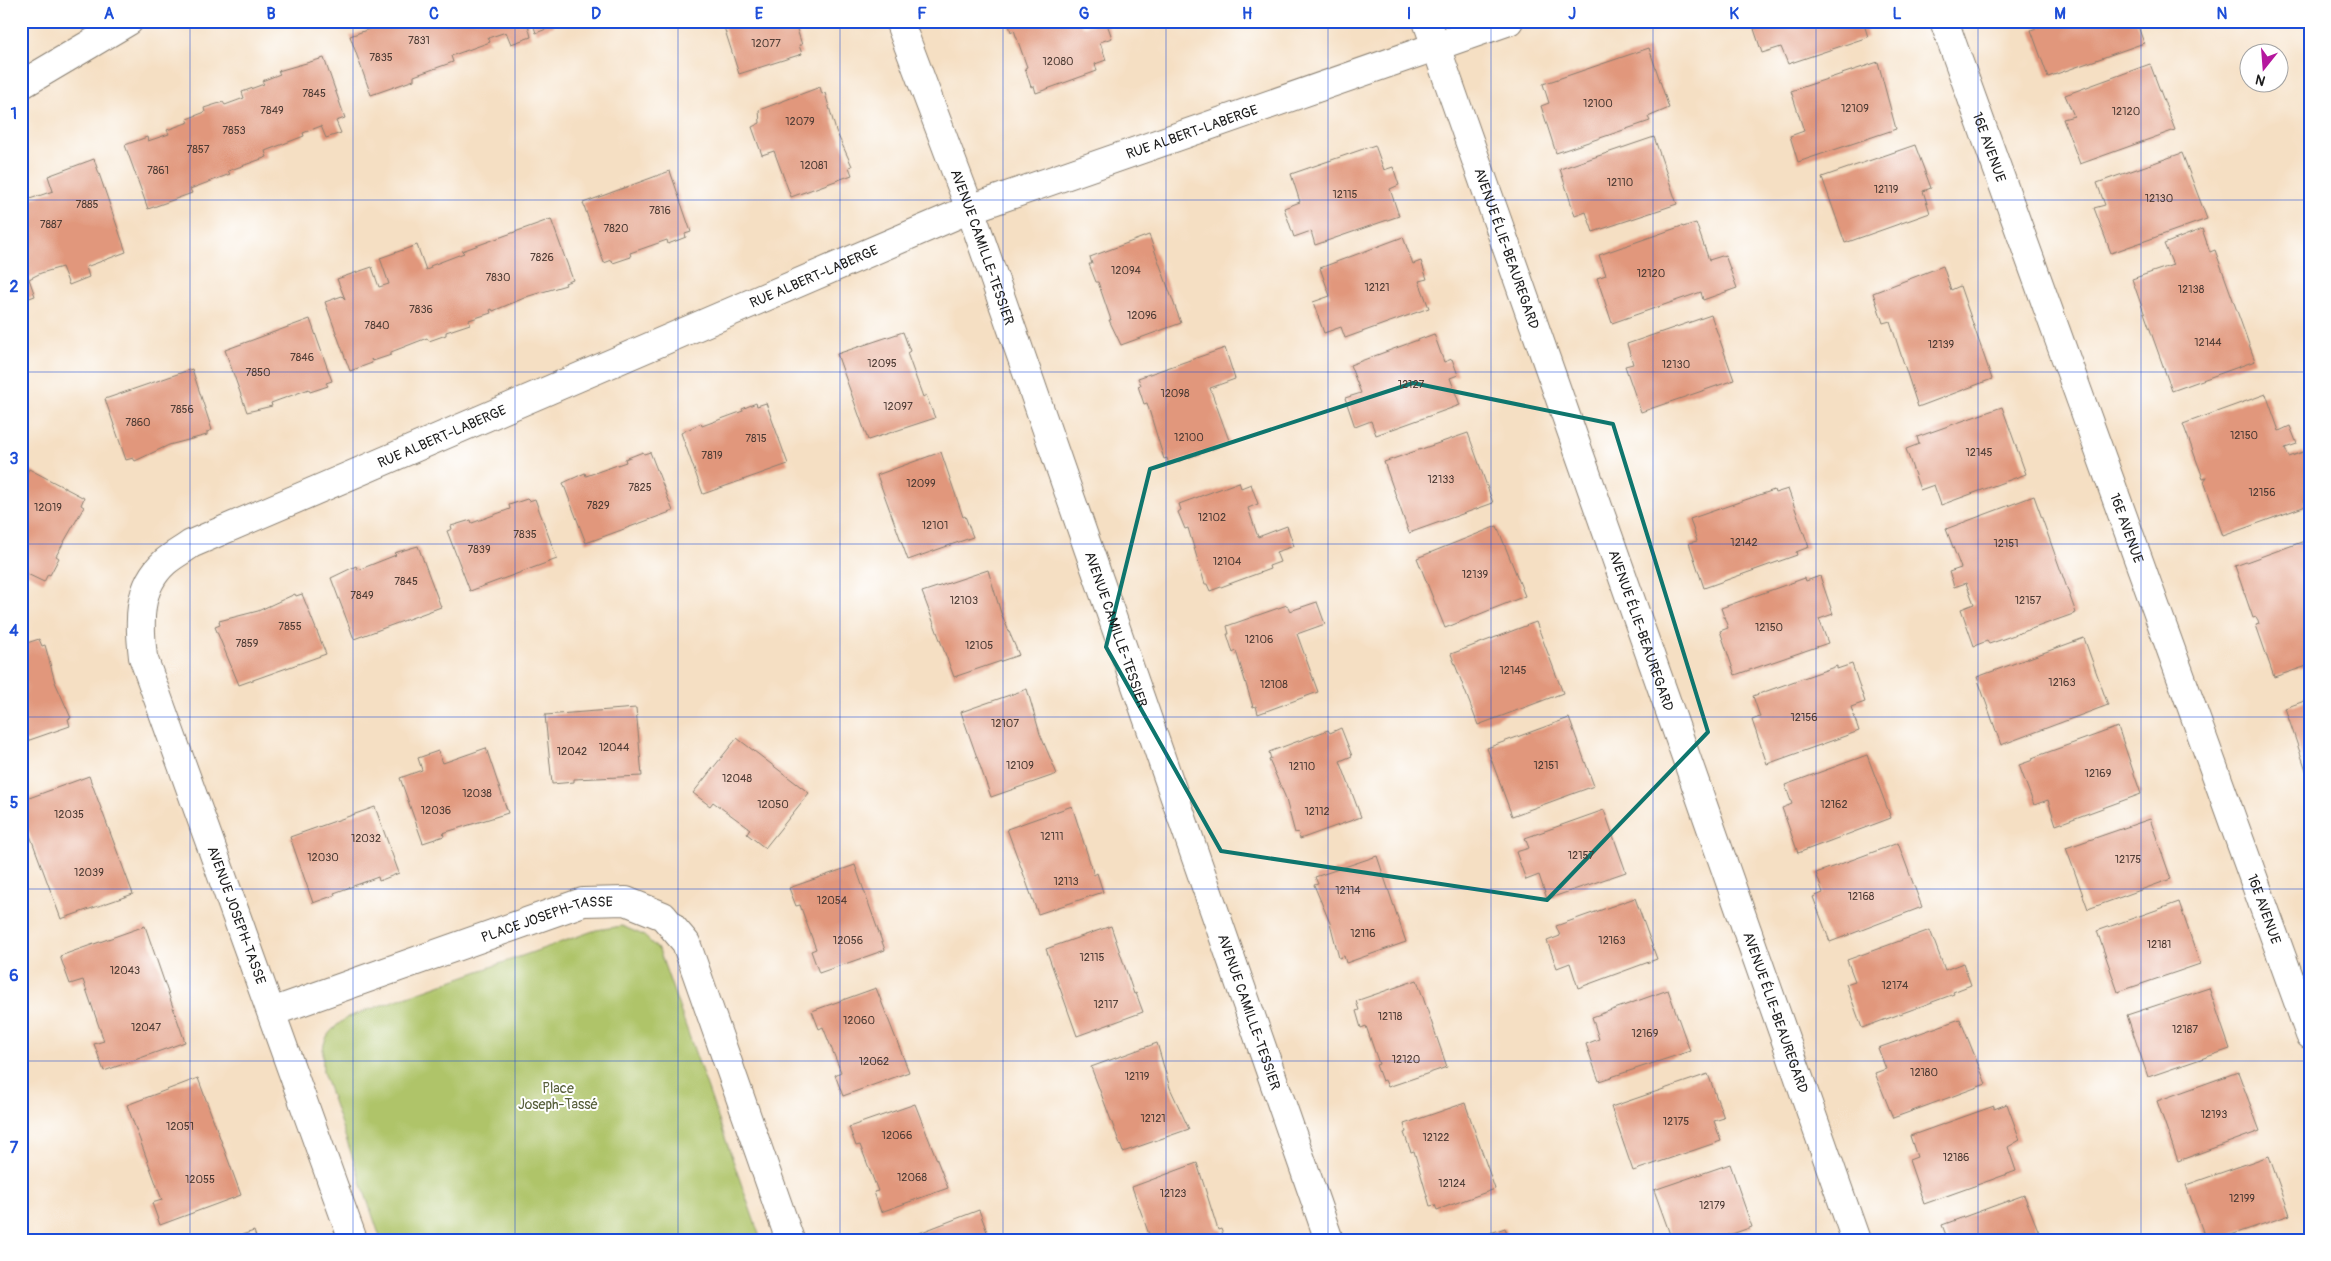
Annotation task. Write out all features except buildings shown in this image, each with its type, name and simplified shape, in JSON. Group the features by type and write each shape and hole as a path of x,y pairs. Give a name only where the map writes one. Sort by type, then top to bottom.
{"street":[{"path":"21,85 129,21"},
{"name":"AVENUE CAMILLE-TESSIER","path":"899,21 970,209 1329,1240"},
{"name":"AVENUE ÉLIE-BEAUREGARD","path":"1427,21 1856,1240"},
{"name":"RUE ALBERT-LABERGE","path":"146,587 164,563 191,544 970,209 1509,21"},
{"name":"16E AVENUE","path":"1944,21 2310,1035"},
{"name":"AVENUE JOSEPH-TASSE","path":"146,587 139,621 143,657 353,1240"},
{"name":"PLACE JOSEPH-TASSE","path":"272,1012 583,902 626,901 663,916 686,943 790,1240"}],"highlighted area":[{"path":"1413,383 1613,424 1708,732 1547,900 1221,851 1106,647 1150,469"}],"green space":[{"name":"Place Joseph-Tassé","path":"622,926 643,935 659,950 761,1240 381,1240 323,1072 323,1053 328,1034 348,1017 596,930"}]}
